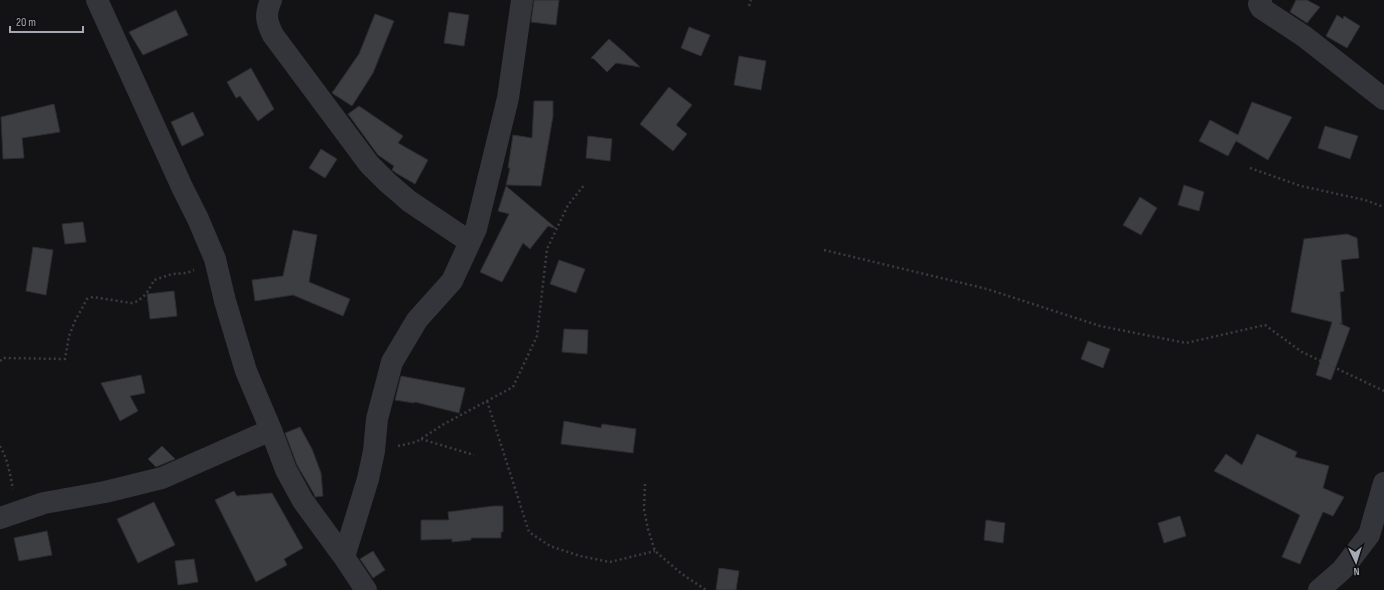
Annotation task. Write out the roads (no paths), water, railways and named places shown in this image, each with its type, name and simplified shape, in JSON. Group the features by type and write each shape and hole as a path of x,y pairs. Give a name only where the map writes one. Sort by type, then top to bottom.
{"street":[{"path":"97,0 215,259 225,301 246,370 286,470 303,501 366,590"},
{"path":"271,0 268,6 267,22 273,35 369,164 409,201 470,242"},
{"path":"344,557 368,479 374,451 377,419 392,362 417,320 452,280 476,229 508,98 522,0"},
{"path":"1261,0 1259,4 1261,8 1305,37 1384,100"},
{"path":"0,518 44,503 105,492 162,478 271,430"},
{"path":"1319,590 1342,570 1369,535 1384,483"}]}
